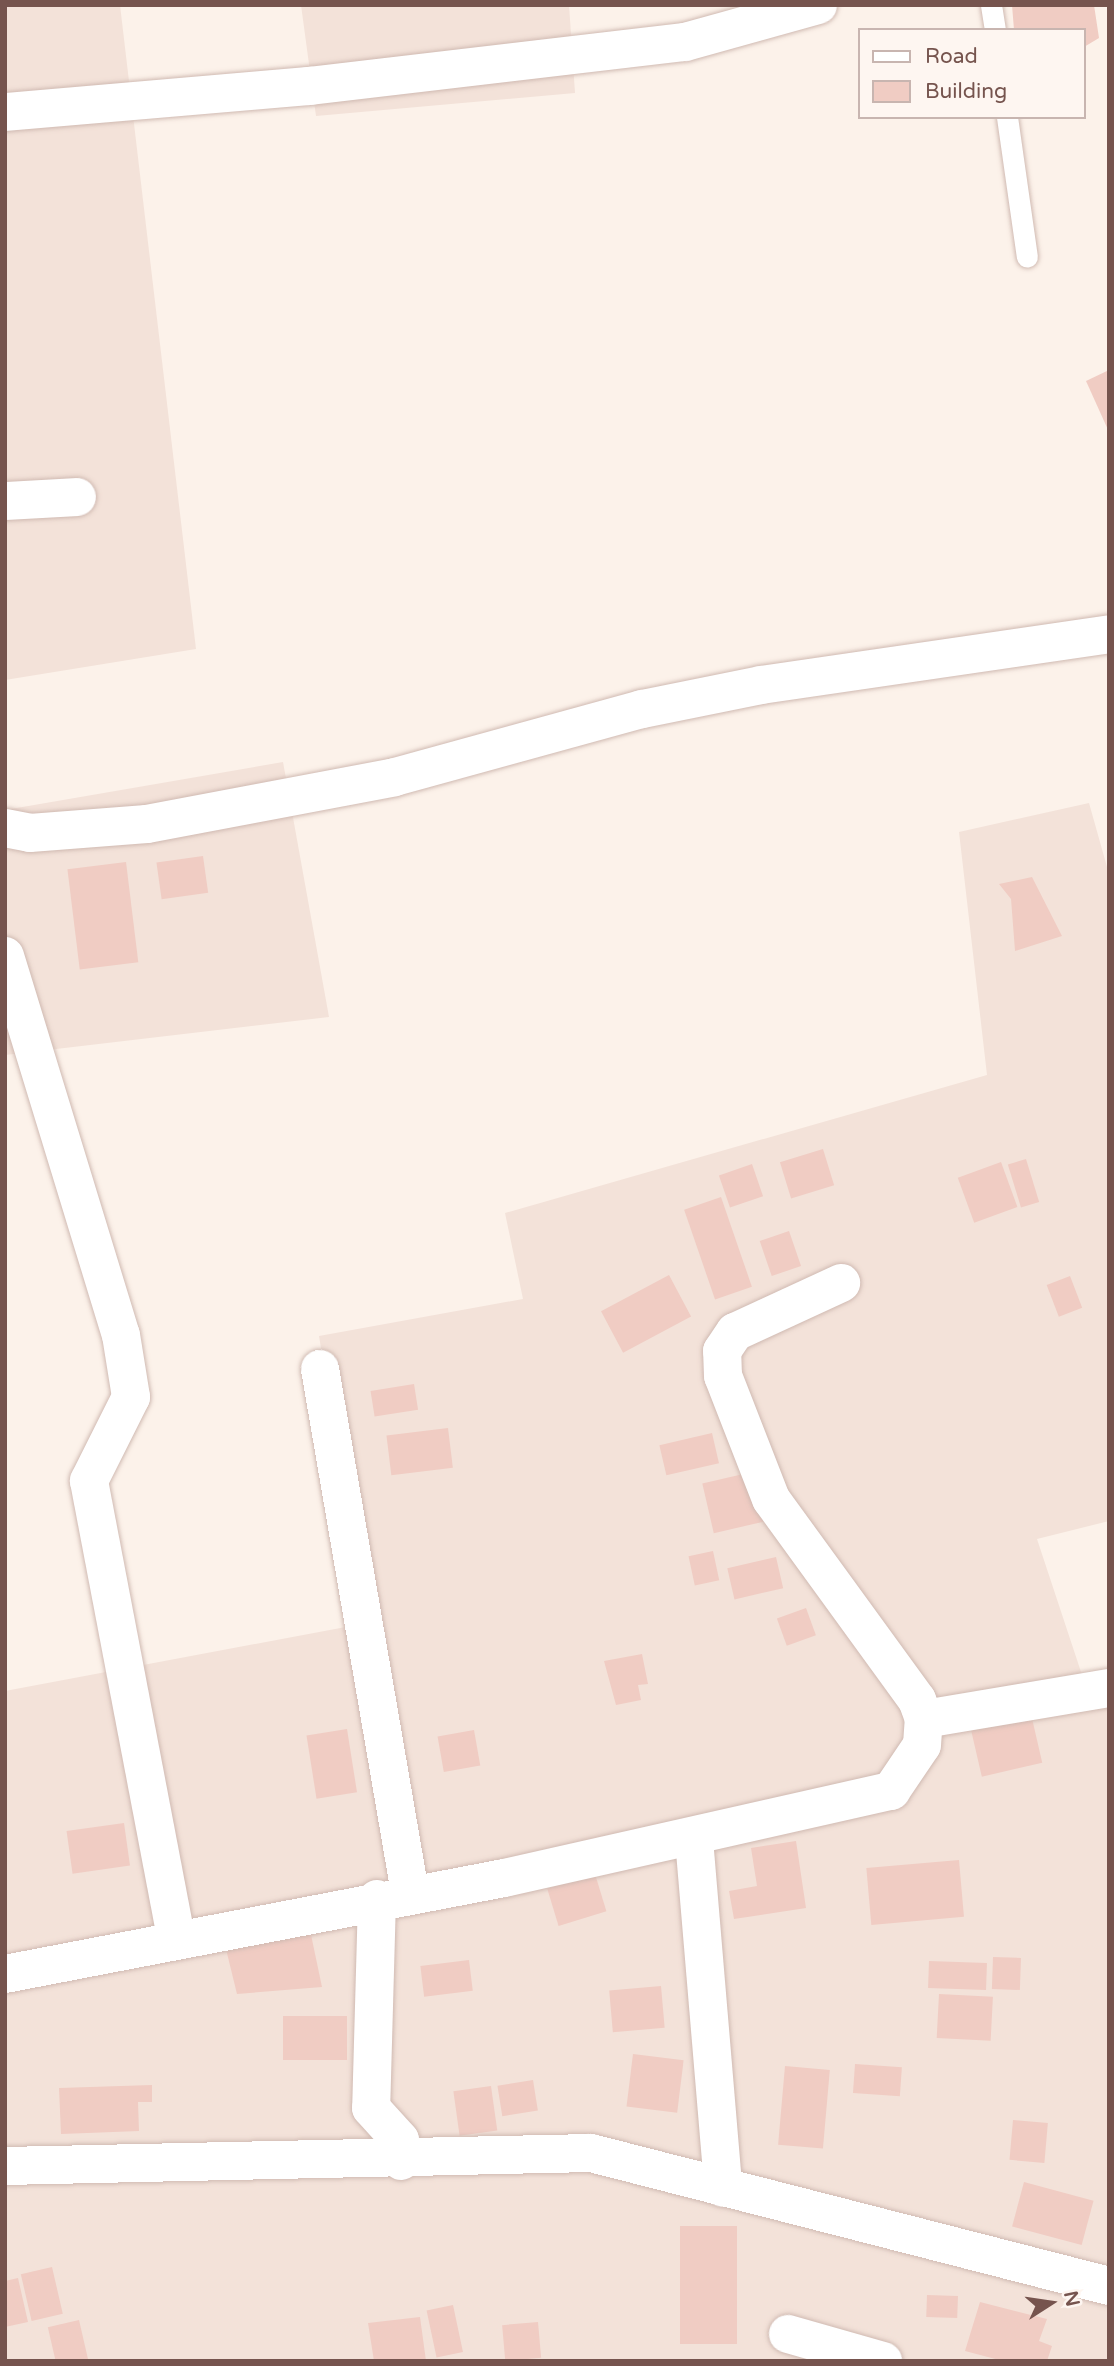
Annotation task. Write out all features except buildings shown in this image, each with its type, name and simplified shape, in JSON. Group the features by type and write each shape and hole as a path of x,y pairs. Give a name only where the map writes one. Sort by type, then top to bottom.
{"street":[{"path":"5,112 310,86 685,42 818,5"},
{"path":"5,501 77,497"},
{"path":"5,828 30,833 147,824 395,777 642,709 761,685 1109,634"},
{"path":"5,956 121,1335 131,1397 89,1481 176,1938"},
{"path":"5,1974 176,1938 694,1839 891,1791 922,1745 925,1719 771,1499 723,1376 722,1351 735,1332 841,1283"},
{"path":"320,1369 393,1896 371,2108 400,2140 401,2161"},
{"path":"925,1719 1109,1688"},
{"path":"694,1839 723,2188"},
{"path":"5,2166 401,2161 591,2153 1109,2286"},
{"path":"788,2334 883,2361"}],"lane":[{"path":"992,5 995,28"},
{"path":"1007,119 1027,257"}],"shaded area":[{"path":"5,5 120,5 196,649 5,680"},
{"path":"301,5 569,5 575,93 316,116"},
{"path":"283,762 329,1017 5,1055 5,810"},
{"path":"1089,803 1109,874 1109,1521 1037,1539 1083,1678 1109,1673 1109,2361 5,2361 5,1691 367,1623 319,1336 523,1299 505,1213 987,1075 959,832"}]}
